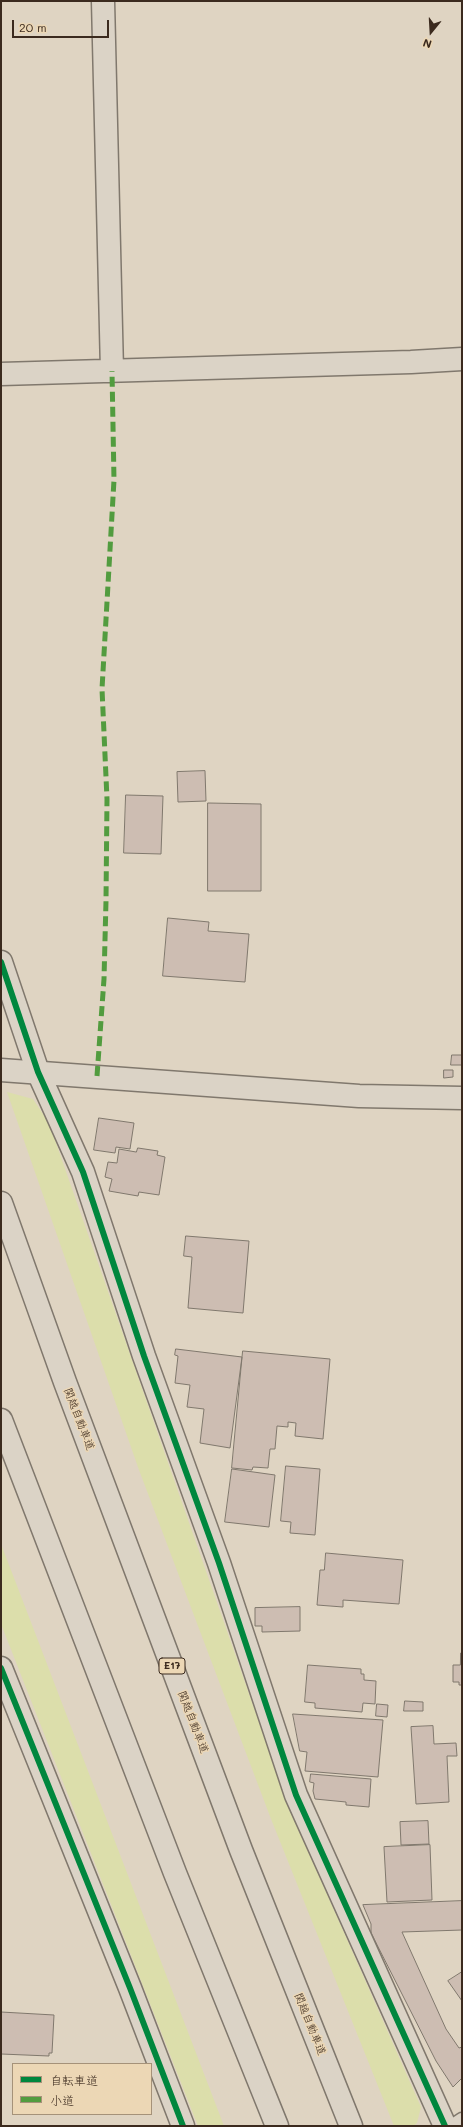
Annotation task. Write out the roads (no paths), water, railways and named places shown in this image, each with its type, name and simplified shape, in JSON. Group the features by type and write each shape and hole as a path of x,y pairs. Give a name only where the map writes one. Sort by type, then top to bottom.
{"main road":[{"path":"103,1 112,370"},
{"path":"1,374 403,363 462,359"},
{"path":"1,962 38,1072 83,1172 144,1356 219,1563 296,1796 445,2126"},
{"path":"1,1070 359,1096 462,1098"},
{"name":"関越自動車道","path":"1,1203 65,1382 241,1850 351,2126"},
{"path":"1,1420 175,1873 277,2126"},
{"path":"1,1668 130,1988 183,2126"}],"lane":[{"path":"453,2126 462,2120"}]}
